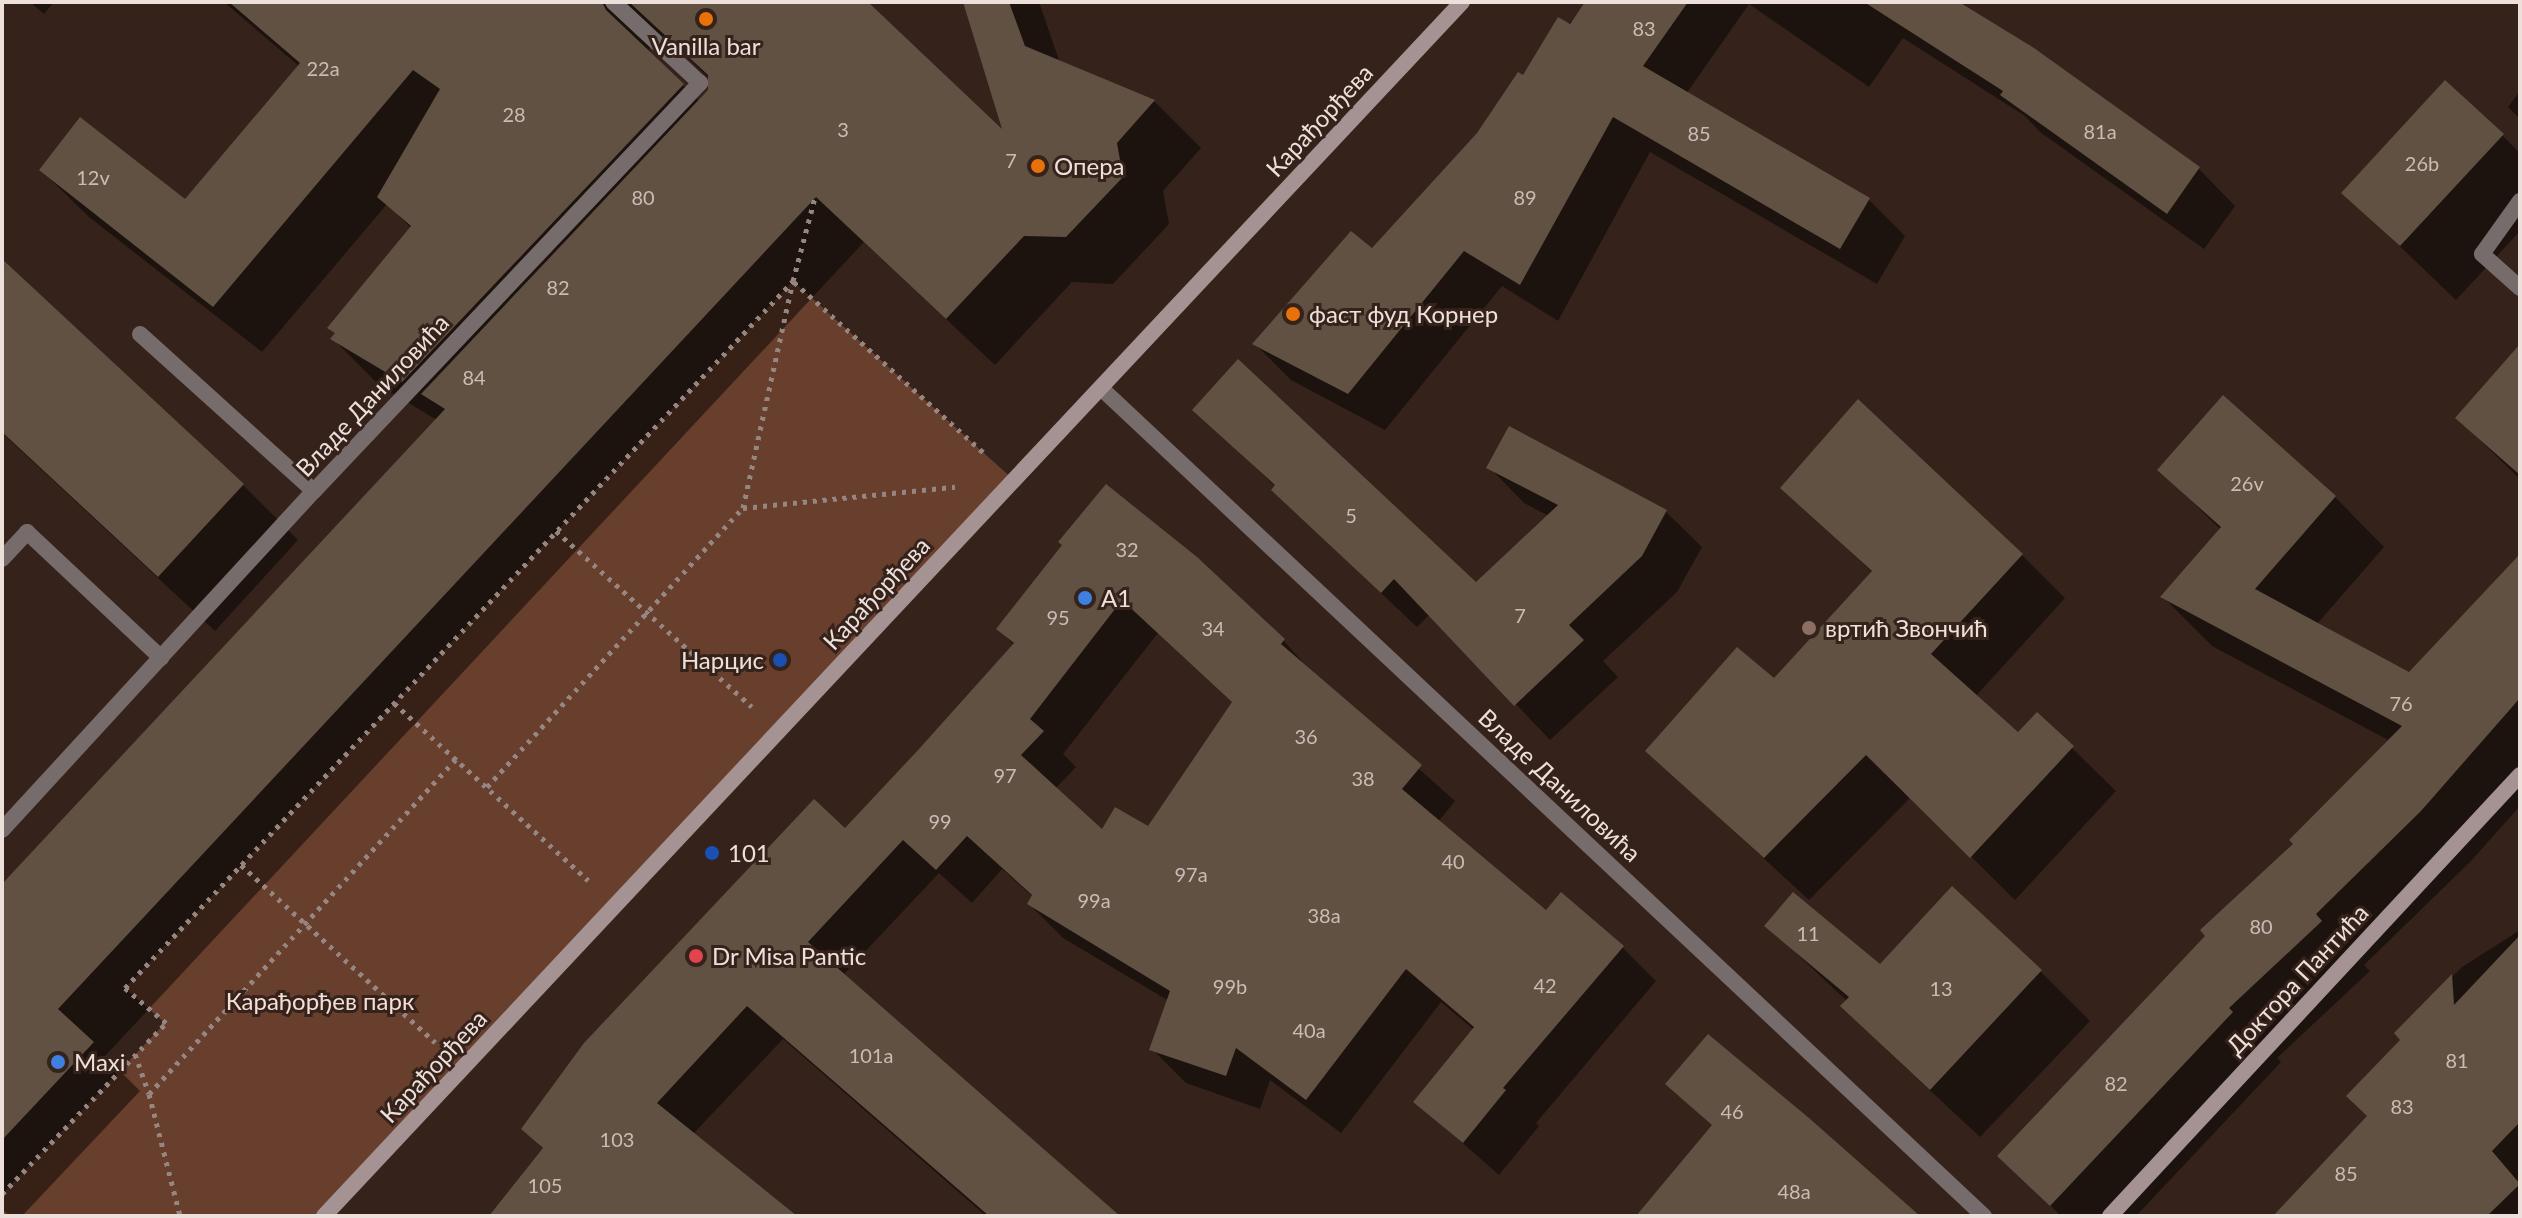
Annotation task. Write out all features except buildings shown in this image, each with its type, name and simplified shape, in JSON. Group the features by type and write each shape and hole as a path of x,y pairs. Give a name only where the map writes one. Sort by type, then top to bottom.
{"street":[{"name":"Владе Даниловића","path":"2,830 314,491 700,83 613,2"},
{"name":"Карађорђева","path":"324,1216 1462,2"},
{"path":"2520,201 2482,254 2520,288"},
{"path":"140,334 314,491"},
{"name":"Владе Даниловића","path":"1102,389 1984,1216"},
{"path":"2,559 27,532 161,658"},
{"name":"Доктора Пантића","path":"2110,1216 2520,775"}],"path":[{"path":"487,787 743,508 793,281 815,197"},
{"path":"793,281 1015,481"},
{"path":"2,1194 166,1023 125,988 793,281"},
{"path":"743,508 1015,481"},
{"path":"556,531 779,732"},
{"path":"394,703 616,906"},
{"path":"149,1094 456,759"},
{"path":"241,865 463,1068"},
{"path":"135,1054 149,1094 180,1216"}],"green space":[{"name":"Карађорђев парк","path":"793,281 1015,481 324,1216 2,1216 2,1194 165,1023 125,988"}],"place":[{"name":"Vanilla bar","path":"706,19"},
{"name":"Опера","path":"1038,166"},
{"name":"фаст фуд Корнер","path":"1293,314"},
{"name":"A1","path":"1085,598"},
{"name":"вртић Звончић","path":"1809,628"},
{"name":"Нарцис","path":"780,660"},
{"name":"101","path":"712,853"},
{"name":"Dr Misa Pantic","path":"696,956"},
{"name":"Maxi","path":"58,1062"}]}
